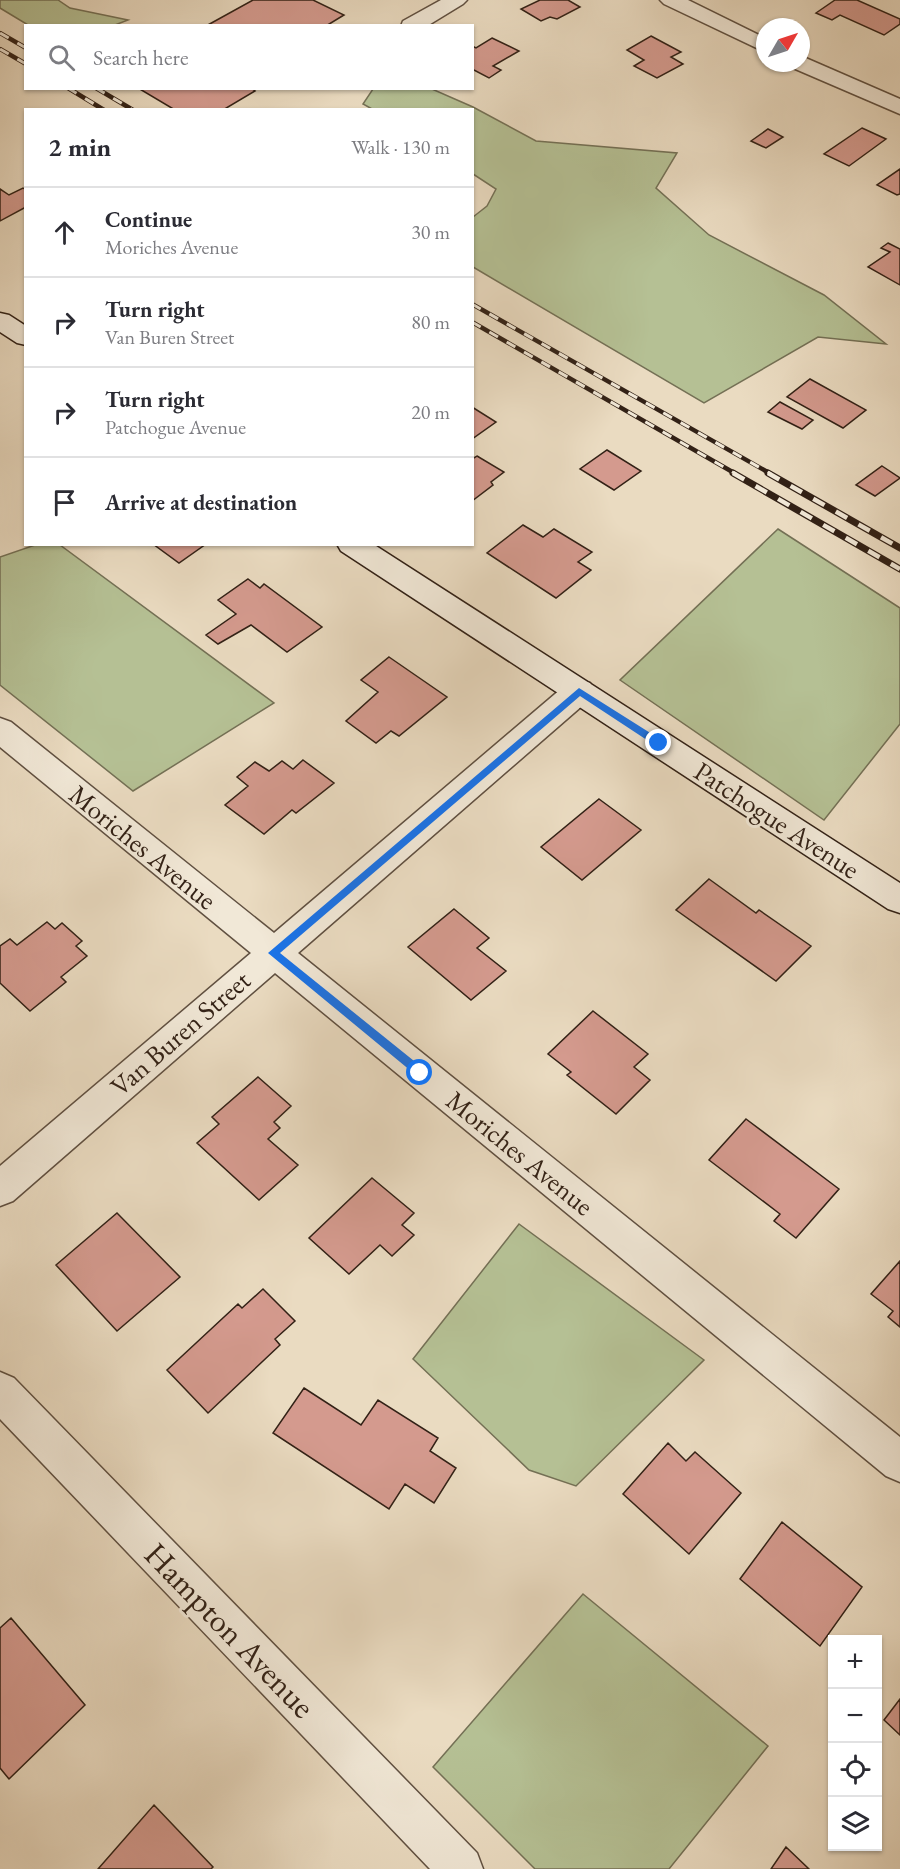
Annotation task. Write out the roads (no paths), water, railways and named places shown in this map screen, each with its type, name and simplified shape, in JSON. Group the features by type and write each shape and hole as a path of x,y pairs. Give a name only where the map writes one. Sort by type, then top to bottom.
{"street":[{"path":"417,0 447,5"},
{"path":"670,0 756,42"},
{"path":"414,24 447,5"},
{"path":"810,67 900,107"},
{"path":"0,321 24,336"},
{"name":"Patchogue Avenue","path":"354,546 900,900"},
{"name":"Van Buren Street","path":"0,1189 579,691"},
{"name":"Moriches Avenue","path":"0,730 900,1462"},
{"name":"Hampton Avenue","path":"0,1391 461,1869"}],"railway":[{"path":"0,33 24,47"},
{"path":"0,49 24,63"},
{"path":"71,90 101,108"},
{"path":"99,90 130,108"},
{"path":"474,305 771,474"},
{"path":"474,323 736,474"},
{"path":"733,473 900,569"},
{"path":"768,473 900,548"}]}
